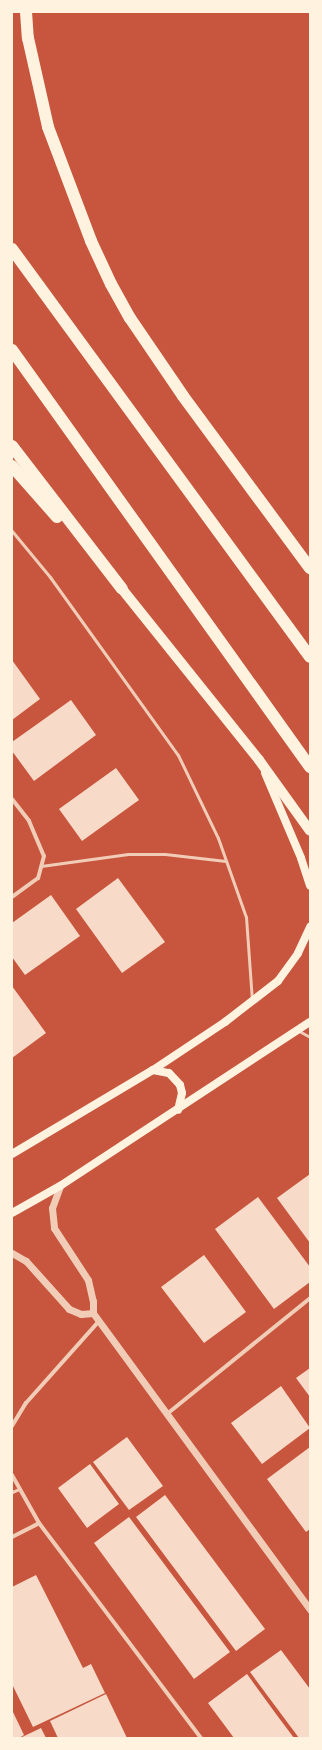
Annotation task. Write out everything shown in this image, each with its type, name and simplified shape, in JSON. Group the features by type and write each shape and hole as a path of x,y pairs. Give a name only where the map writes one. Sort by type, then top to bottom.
{"highway":[{"path":"26,12 28,38 48,127 91,240 111,284 130,318 184,396 310,568"},
{"path":"12,249 310,657"},
{"path":"12,350 310,767"},
{"path":"12,446 122,589"},
{"path":"12,466 122,589"}],"main road":[{"path":"122,589 259,760 310,831"},
{"path":"259,760 301,858 310,886"},
{"path":"12,1154 16,1149 153,1070 252,1001 278,981 298,953 310,927"},
{"path":"12,1213 60,1186 310,1022"},
{"path":"153,1070 169,1073 178,1082 182,1094 178,1110"}],"street":[{"path":"12,799 29,821 44,856 38,878 12,897"},
{"path":"60,1186 52,1208 54,1228 88,1280 93,1301 93,1313 310,1610"},
{"path":"12,1253 26,1261 69,1308 81,1314 93,1313"},
{"path":"167,1414 310,1298"},
{"path":"12,1426 26,1403 99,1321"},
{"path":"12,1475 39,1523 200,1738"},
{"path":"12,1537 39,1523"}],"lane":[{"path":"12,531 50,577 178,755 218,838 246,917 252,1001"},
{"path":"41,866 128,854 165,854 226,861"},
{"path":"296,1030 310,1037"},
{"path":"12,1492 19,1489"}],"building":[{"path":"12,660 40,699 12,720"},
{"path":"71,700 96,735 34,781 12,751 12,742"},
{"path":"116,768 139,800 82,841 59,809"},
{"path":"118,878 165,942 122,973 76,909"},
{"path":"51,895 80,936 25,975 12,957 12,923"},
{"path":"12,986 46,1033 12,1058"},
{"path":"310,1174 310,1243 277,1198"},
{"path":"258,1197 310,1267 310,1282 274,1309 215,1229"},
{"path":"204,1255 246,1312 204,1343 161,1287"},
{"path":"310,1368 310,1397 296,1378"},
{"path":"281,1386 310,1428 262,1464 231,1423"},
{"path":"127,1437 163,1486 129,1510 93,1462"},
{"path":"310,1447 310,1529 306,1532 267,1479"},
{"path":"90,1464 119,1504 87,1528 58,1488"},
{"path":"165,1495 265,1629 236,1651 136,1517"},
{"path":"129,1517 230,1652 194,1679 94,1543"},
{"path":"36,1575 83,1668 91,1664 105,1693 33,1727 12,1684 12,1587"},
{"path":"281,1650 310,1689 310,1738 299,1738 250,1672"},
{"path":"247,1674 294,1738 234,1738 208,1703"},
{"path":"106,1694 127,1738 58,1738 50,1721"},
{"path":"12,1710 24,1735 19,1738 12,1738"},
{"path":"41,1728 46,1738 20,1738"}]}
